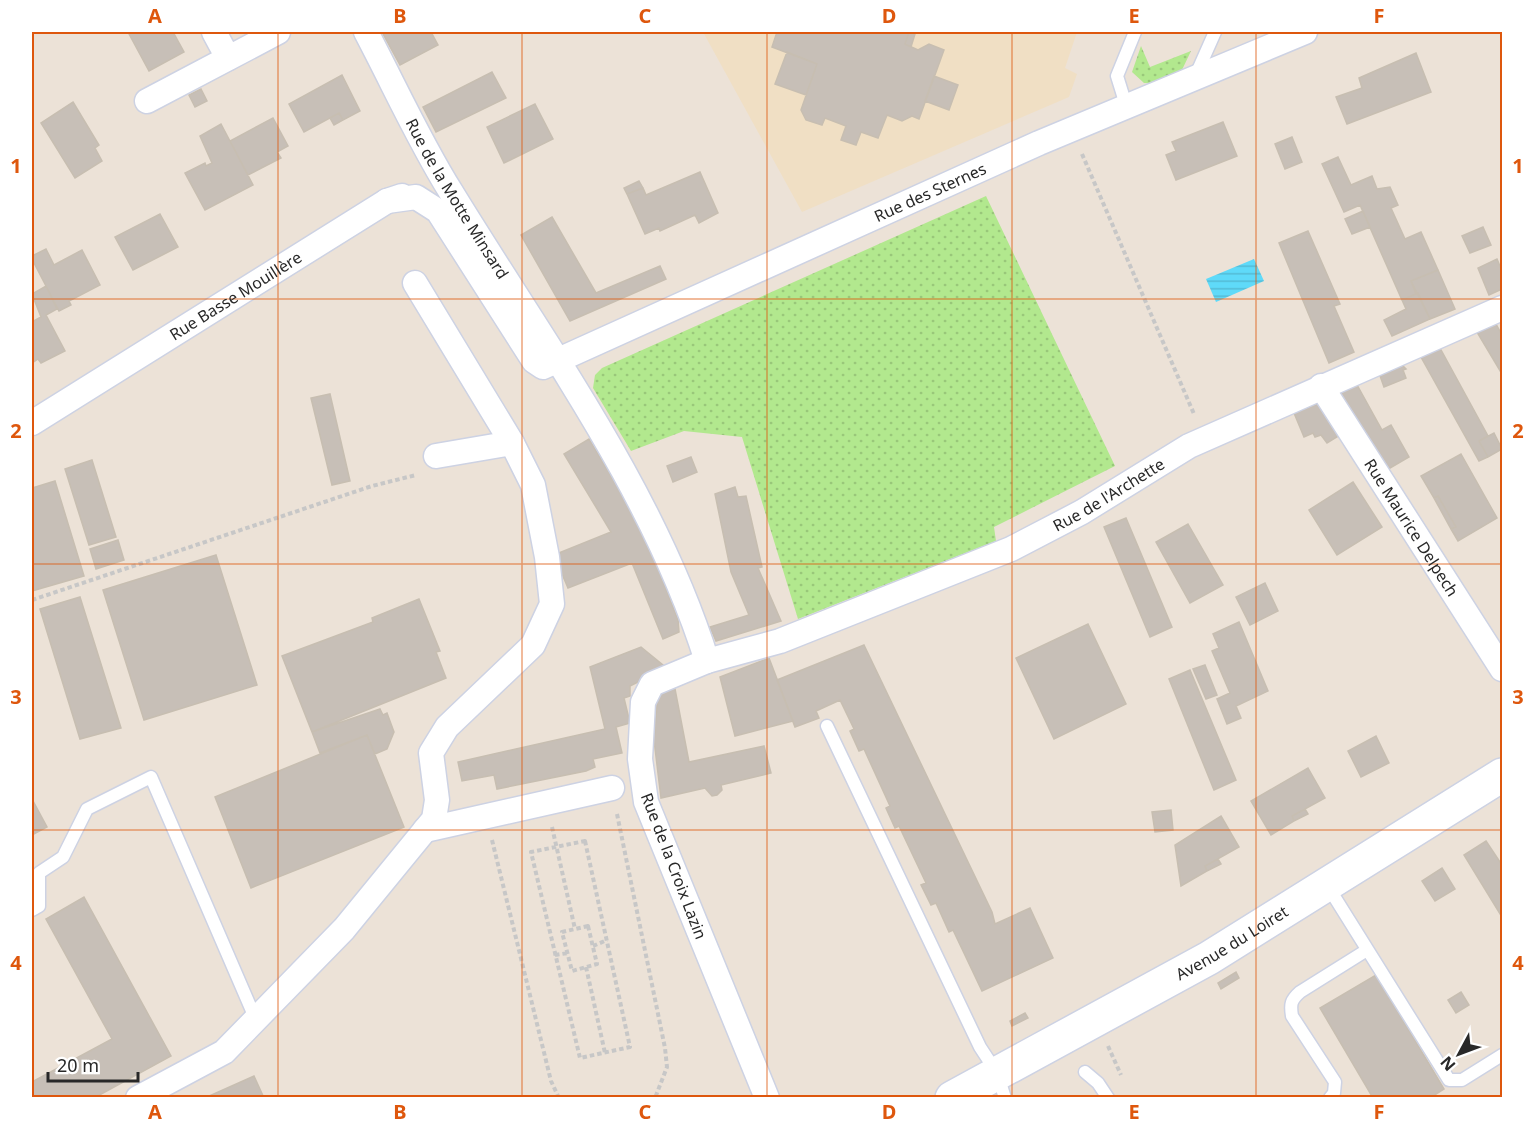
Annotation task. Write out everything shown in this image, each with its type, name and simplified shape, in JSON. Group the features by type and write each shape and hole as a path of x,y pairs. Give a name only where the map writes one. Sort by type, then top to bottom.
{"main road":[{"name":"Avenue du Loiret","path":"952,1098 1001,1085 1503,775"}],"street":[{"path":"214,32 228,58"},
{"path":"147,101 278,32"},
{"name":"Rue de la Motte Minsard","path":"366,32 445,182 597,421 657,534 695,624 707,661"},
{"name":"Rue des Sternes","path":"557,361 1126,105 1305,32"},
{"name":"Rue Basse Mouillère","path":"32,423 387,201 445,182"},
{"name":"Rue de la Motte Minsard","path":"387,201 416,197 438,211 534,361 543,367 557,361"},
{"path":"138,1098 224,1052 344,929 434,819 437,800 431,753 447,727 532,645 552,604 547,557 532,485 512,443 415,283"},
{"name":"Rue de l'Archette","path":"707,661 780,641 1011,549 1082,512 1189,446 1321,386 1503,308"},
{"name":"Rue Maurice Delpech","path":"1321,386 1503,669"},
{"path":"436,456 512,443"},
{"name":"Rue de la Croix Lazin","path":"707,661 652,684 643,702 640,759 646,802 767,1098"},
{"path":"425,830 612,788"}],"lane":[{"path":"1126,105 1117,76 1135,32"},
{"path":"1195,77 1215,32"},
{"path":"826,726 980,1047 1001,1085"},
{"path":"32,910 39,906 39,873 63,857 87,808 151,777 256,1020"},
{"path":"1326,884 1449,1080 1462,1080 1503,1055"},
{"path":"1330,1098 1334,1093 1335,1082 1292,1016 1290,1006 1293,998 1300,992 1367,950"},
{"path":"1085,1072 1098,1083 1108,1098"}],"path":[{"path":"1078,144 1205,439"},
{"path":"32,600 372,486 430,471 436,456"},
{"path":"612,788 665,1048 667,1067 655,1098"},
{"path":"547,803 575,929"},
{"path":"487,816 551,1081 559,1098"},
{"path":"585,840 607,940 630,1047 580,1058 531,852 585,840"},
{"path":"588,926 597,964 572,971 562,932 575,929 588,926"},
{"path":"593,946 607,940"},
{"path":"555,955 568,953"},
{"path":"586,967 605,1053"},
{"path":"1105,1041 1123,1080"}],"shaded area":[{"path":"703,32 1077,32 1065,68 1077,74 1069,97 802,212"}],"green space":[{"path":"1141,46 1150,67 1191,51 1181,72 1152,83 1144,83 1132,72"},
{"path":"986,196 1115,466 994,527 996,541 798,619 742,437 684,431 631,451 593,388 595,375 602,368"}],"water":[{"path":"1254,259 1264,281 1216,302 1206,279"}],"building":[{"path":"128,32 173,32 184,52 149,71"},
{"path":"382,32 431,32 438,45 400,65"},
{"path":"777,32 909,32 905,44 918,50 929,44 944,50 919,119 912,116 902,121 887,115 878,138 861,132 856,145 841,140 846,126 825,118 822,125 806,120 801,110 817,64 772,47"},
{"path":"909,32 915,34 911,47 905,44"},
{"path":"787,52 817,64 806,95 775,84"},
{"path":"1416,53 1431,92 1347,124 1336,97 1362,88 1359,78"},
{"path":"492,72 506,98 436,132 423,107"},
{"path":"342,75 360,111 343,120 339,113 304,132 289,104"},
{"path":"934,76 958,85 949,110 925,101"},
{"path":"201,89 207,101 195,107 189,95"},
{"path":"73,102 99,145 95,148 102,161 75,178 41,123"},
{"path":"535,104 553,139 504,163 487,127"},
{"path":"339,113 343,120 334,125 330,118"},
{"path":"273,118 288,146 277,152 281,158 248,175 230,141"},
{"path":"1223,122 1237,156 1176,180 1166,155 1176,151 1172,142"},
{"path":"221,124 253,185 205,210 185,173 205,163 206,166 212,163 200,136"},
{"path":"1292,137 1302,162 1285,169 1275,144"},
{"path":"1338,157 1351,185 1372,176 1377,189 1390,187 1398,205 1391,208 1405,239 1421,232 1438,270 1411,281 1416,294 1402,300 1360,205 1344,212 1322,164"},
{"path":"700,172 718,213 699,223 695,215 660,231 659,228 645,234 627,194 643,188 646,195"},
{"path":"639,181 643,188 627,194 624,188"},
{"path":"1363,211 1370,227 1352,234 1345,219"},
{"path":"160,214 178,247 133,270 115,237"},
{"path":"552,217 596,293 660,266 666,279 570,321 521,235"},
{"path":"1483,227 1491,245 1470,253 1462,236"},
{"path":"1308,231 1340,304 1334,306 1354,352 1329,363 1279,243"},
{"path":"46,249 54,265 82,250 100,285 69,301 71,305 59,311 32,259 32,256"},
{"path":"1497,259 1502,271 1502,289 1489,295 1478,268"},
{"path":"1438,270 1455,309 1430,319 1411,281"},
{"path":"46,286 57,309 46,315 65,351 41,363 38,359 32,363 32,322 41,317 32,294"},
{"path":"1418,293 1430,319 1392,336 1384,320 1406,309 1402,300"},
{"path":"1496,324 1502,335 1502,374 1477,332"},
{"path":"1440,348 1488,436 1479,441 1488,457 1479,461 1421,357"},
{"path":"1401,364 1406,369 1403,370 1406,378 1384,387 1379,373"},
{"path":"1356,383 1382,430 1391,425 1409,457 1385,471 1334,392"},
{"path":"330,394 350,481 332,485 311,398"},
{"path":"1319,403 1340,435 1327,443 1321,435 1315,437 1313,433 1304,437 1294,413"},
{"path":"1494,433 1502,449 1488,457 1479,441"},
{"path":"589,439 631,509 655,560 678,620 679,632 663,639 632,563 568,588 554,555 611,532 564,454"},
{"path":"1461,454 1497,518 1458,541 1451,529 1456,527 1438,496 1434,498 1421,476"},
{"path":"691,457 697,472 673,482 667,466"},
{"path":"92,460 116,537 89,545 65,469"},
{"path":"55,481 84,576 32,591 32,488"},
{"path":"1353,482 1382,527 1337,555 1309,510"},
{"path":"735,487 738,497 746,496 762,567 758,568 781,621 716,641 710,627 749,615 731,572 715,494"},
{"path":"1438,496 1456,527 1451,529 1434,498"},
{"path":"1126,518 1172,627 1150,637 1104,527"},
{"path":"1188,524 1223,585 1190,603 1156,542"},
{"path":"118,540 124,560 96,569 90,549"},
{"path":"216,555 257,685 144,720 103,590"},
{"path":"1265,583 1278,611 1250,625 1236,597"},
{"path":"80,597 121,728 80,739 40,609"},
{"path":"419,599 440,651 436,652 446,678 312,732 282,656 373,622 372,618"},
{"path":"1239,622 1268,691 1236,706 1241,718 1227,724 1217,699 1230,693 1212,651 1219,648 1213,634"},
{"path":"1088,624 1126,704 1054,739 1016,658"},
{"path":"864,645 992,912 995,924 1030,908 1053,958 982,991 953,930 949,932 936,903 931,905 921,885 926,883 899,826 895,828 886,808 890,806 864,749 859,751 850,731 854,729 840,700 816,711 819,718 795,727 777,680"},
{"path":"641,647 663,665 652,675 630,686 630,696 624,698 630,723 616,727 622,753 593,759 595,767 586,771 497,789 494,775 462,781 458,762 605,729 590,667"},
{"path":"769,658 793,721 735,736 720,677"},
{"path":"1205,665 1217,695 1206,699 1193,669"},
{"path":"1190,670 1236,780 1214,790 1169,679"},
{"path":"675,689 689,762 764,746 771,773 721,785 722,790 717,795 712,796 705,788 661,798 654,740 658,693"},
{"path":"380,709 383,715 387,713 394,732 387,749 375,754 367,735 320,753 312,732"},
{"path":"367,735 404,827 251,888 215,797"},
{"path":"1376,736 1389,763 1361,777 1348,751"},
{"path":"1308,768 1325,798 1292,816 1294,821 1271,835 1251,801"},
{"path":"32,799 47,827 32,835"},
{"path":"1305,809 1308,814 1294,821 1292,816"},
{"path":"1171,810 1173,830 1155,832 1152,812"},
{"path":"1221,816 1239,847 1205,866 1207,871 1181,886 1175,845"},
{"path":"1486,841 1502,865 1502,917 1464,855"},
{"path":"1218,859 1221,864 1207,871 1205,866"},
{"path":"1442,868 1455,889 1435,901 1422,881"},
{"path":"84,897 171,1056 94,1098 32,1098 32,1082 112,1039 46,919"},
{"path":"1236,972 1239,978 1221,989 1218,983"},
{"path":"1376,975 1444,1089 1430,1098 1373,1098 1320,1008"},
{"path":"1461,992 1469,1005 1456,1013 1448,1000"},
{"path":"1025,1013 1028,1018 1012,1026 1010,1021"},
{"path":"254,1076 264,1098 207,1098 207,1097"}]}
